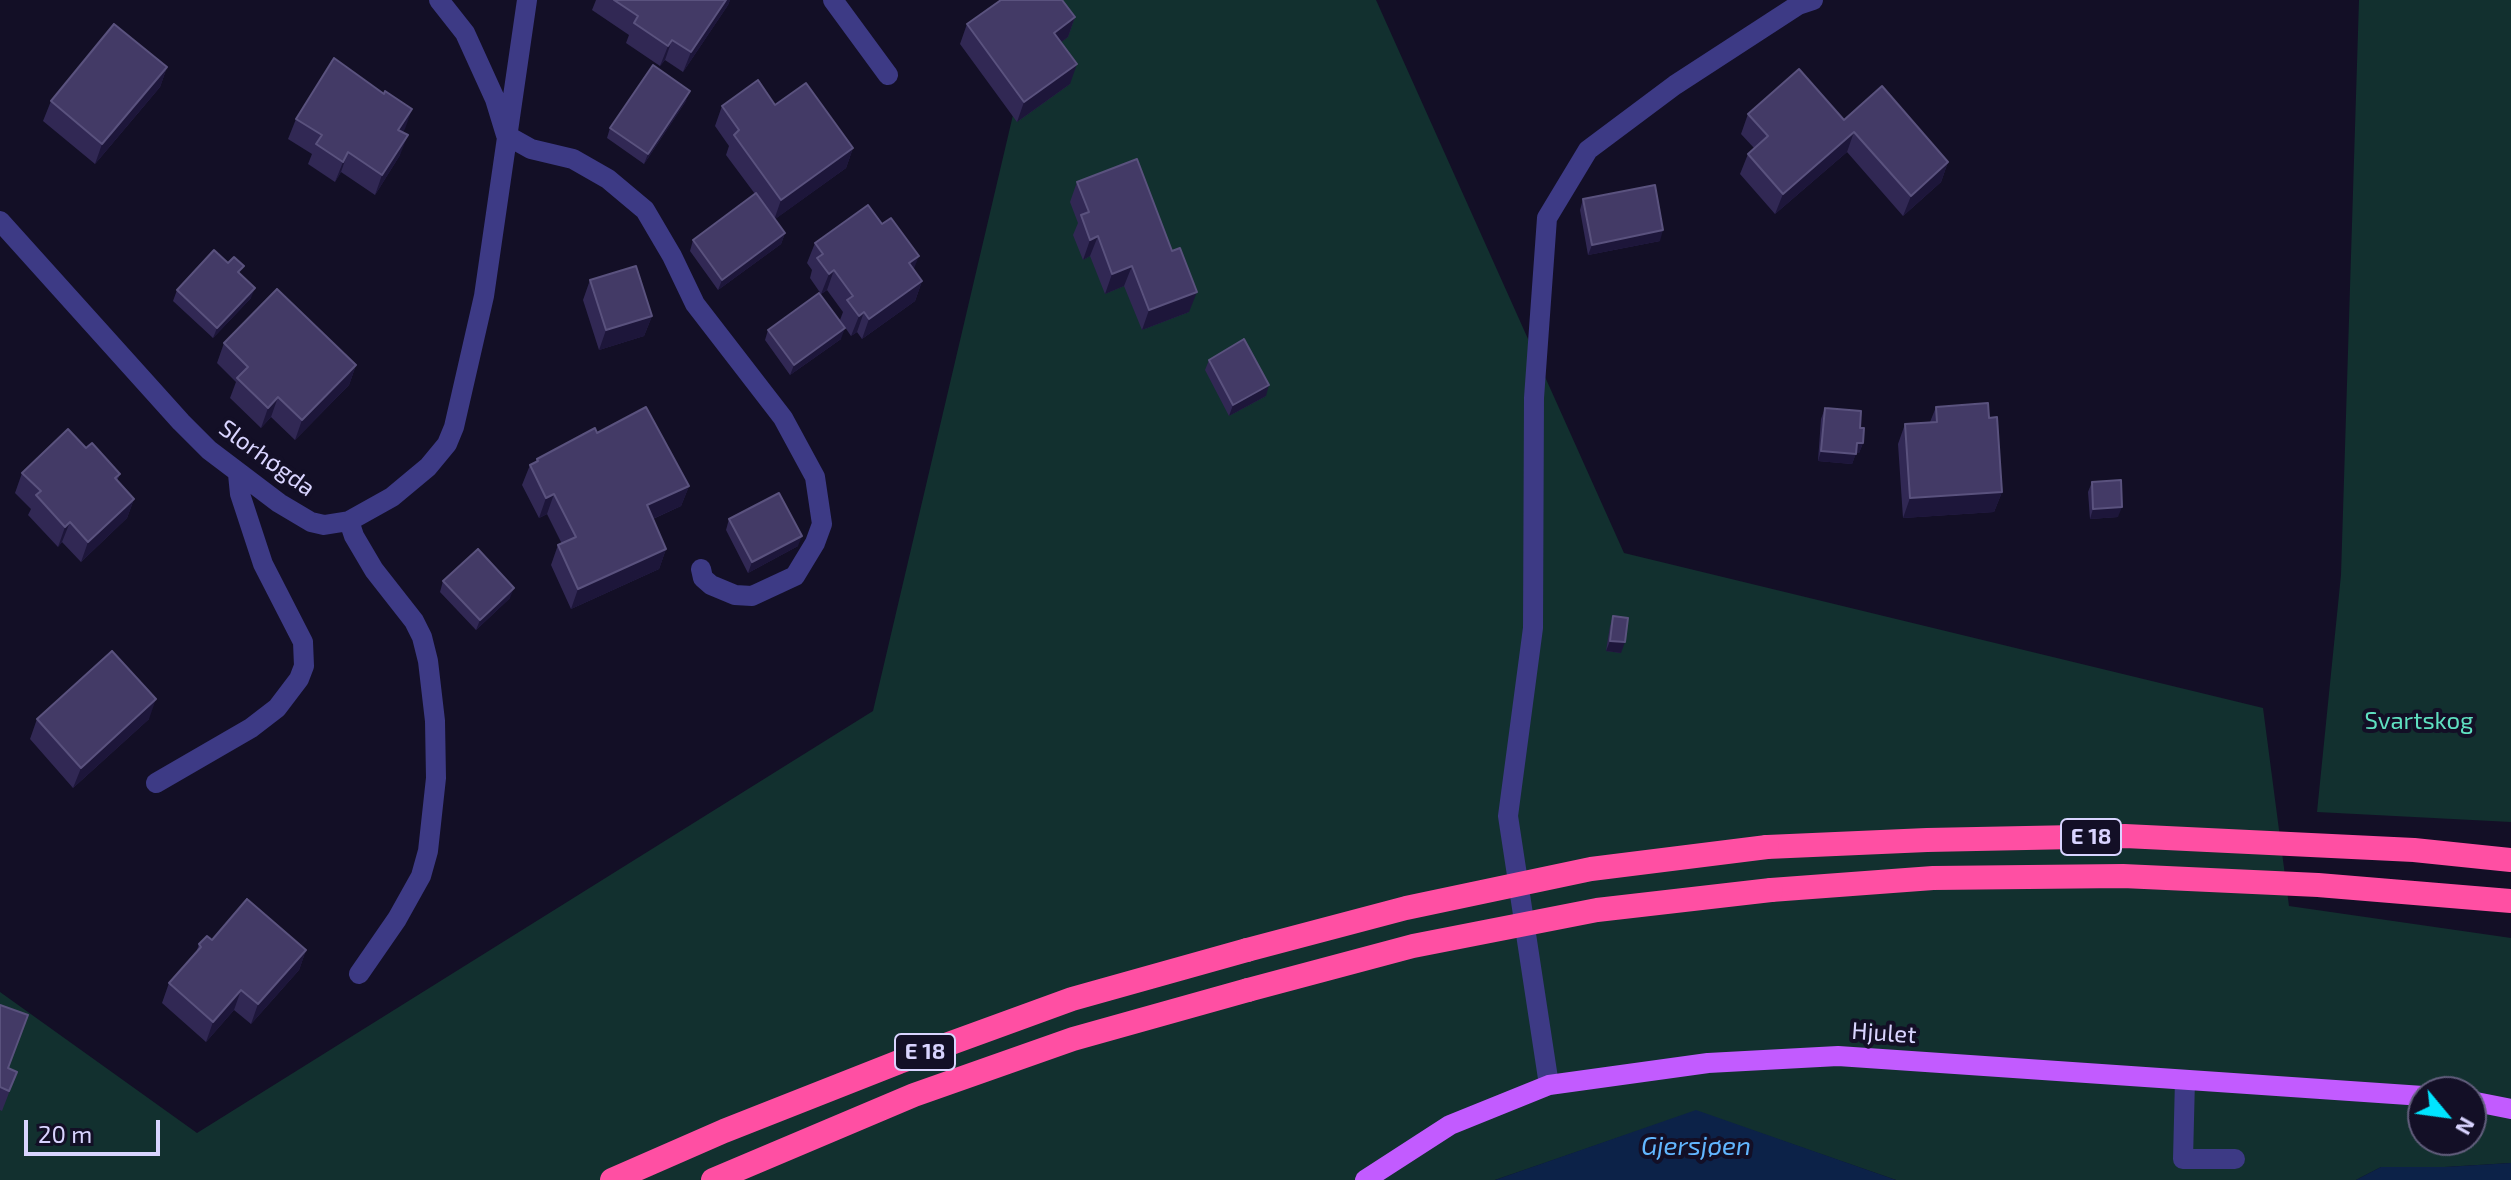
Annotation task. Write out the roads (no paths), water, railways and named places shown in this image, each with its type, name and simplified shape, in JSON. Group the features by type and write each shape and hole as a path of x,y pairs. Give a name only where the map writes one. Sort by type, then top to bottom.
{"highway":[{"name":"E 18","path":"612,1180 724,1131 899,1062 1072,999 1406,908 1591,869 1767,847 2125,836 2414,850 2511,860"},
{"name":"E 18","path":"713,1180 914,1095 1058,1044 1413,946 1581,913 1771,890 1933,878 2123,876 2411,891 2511,901"}],"main road":[{"name":"Hjulet","path":"1365,1180 1450,1125 1549,1085 1708,1063 1838,1056 2407,1095"},
{"path":"2487,1104 2511,1109"}],"street":[{"name":"Slorhøgda","path":"439,0 465,33 495,99 506,135"},
{"name":"Slorhøgda","path":"0,221 181,422 238,474 311,522 324,525 349,521 392,497 428,467 447,444 454,427 484,296 527,0"},
{"path":"833,0 888,75"},
{"path":"1549,1085 1508,816 1533,628 1534,398 1547,218 1588,150 1675,85 1798,5 1813,0"},
{"path":"506,135 531,149 573,159 618,186 645,210 695,304 783,418 815,477 822,524 815,543 795,576 752,596 735,595 711,585 703,578 701,569"},
{"path":"156,783 251,728 277,708 299,679 304,666 303,642 263,564 240,494 238,474"},
{"path":"349,521 374,570 414,621 422,637 435,721 436,778 428,851 421,876 397,919 359,974"},
{"path":"2185,1080 2183,1159 2235,1159"}],"water":[{"name":"Gjersjøen","path":"1696,1110 1896,1180 1495,1180"},
{"path":"2511,1163 2511,1180 2356,1180 2381,1167"}],"park label":[{"name":"Svartskog","path":"2419,721"}]}
